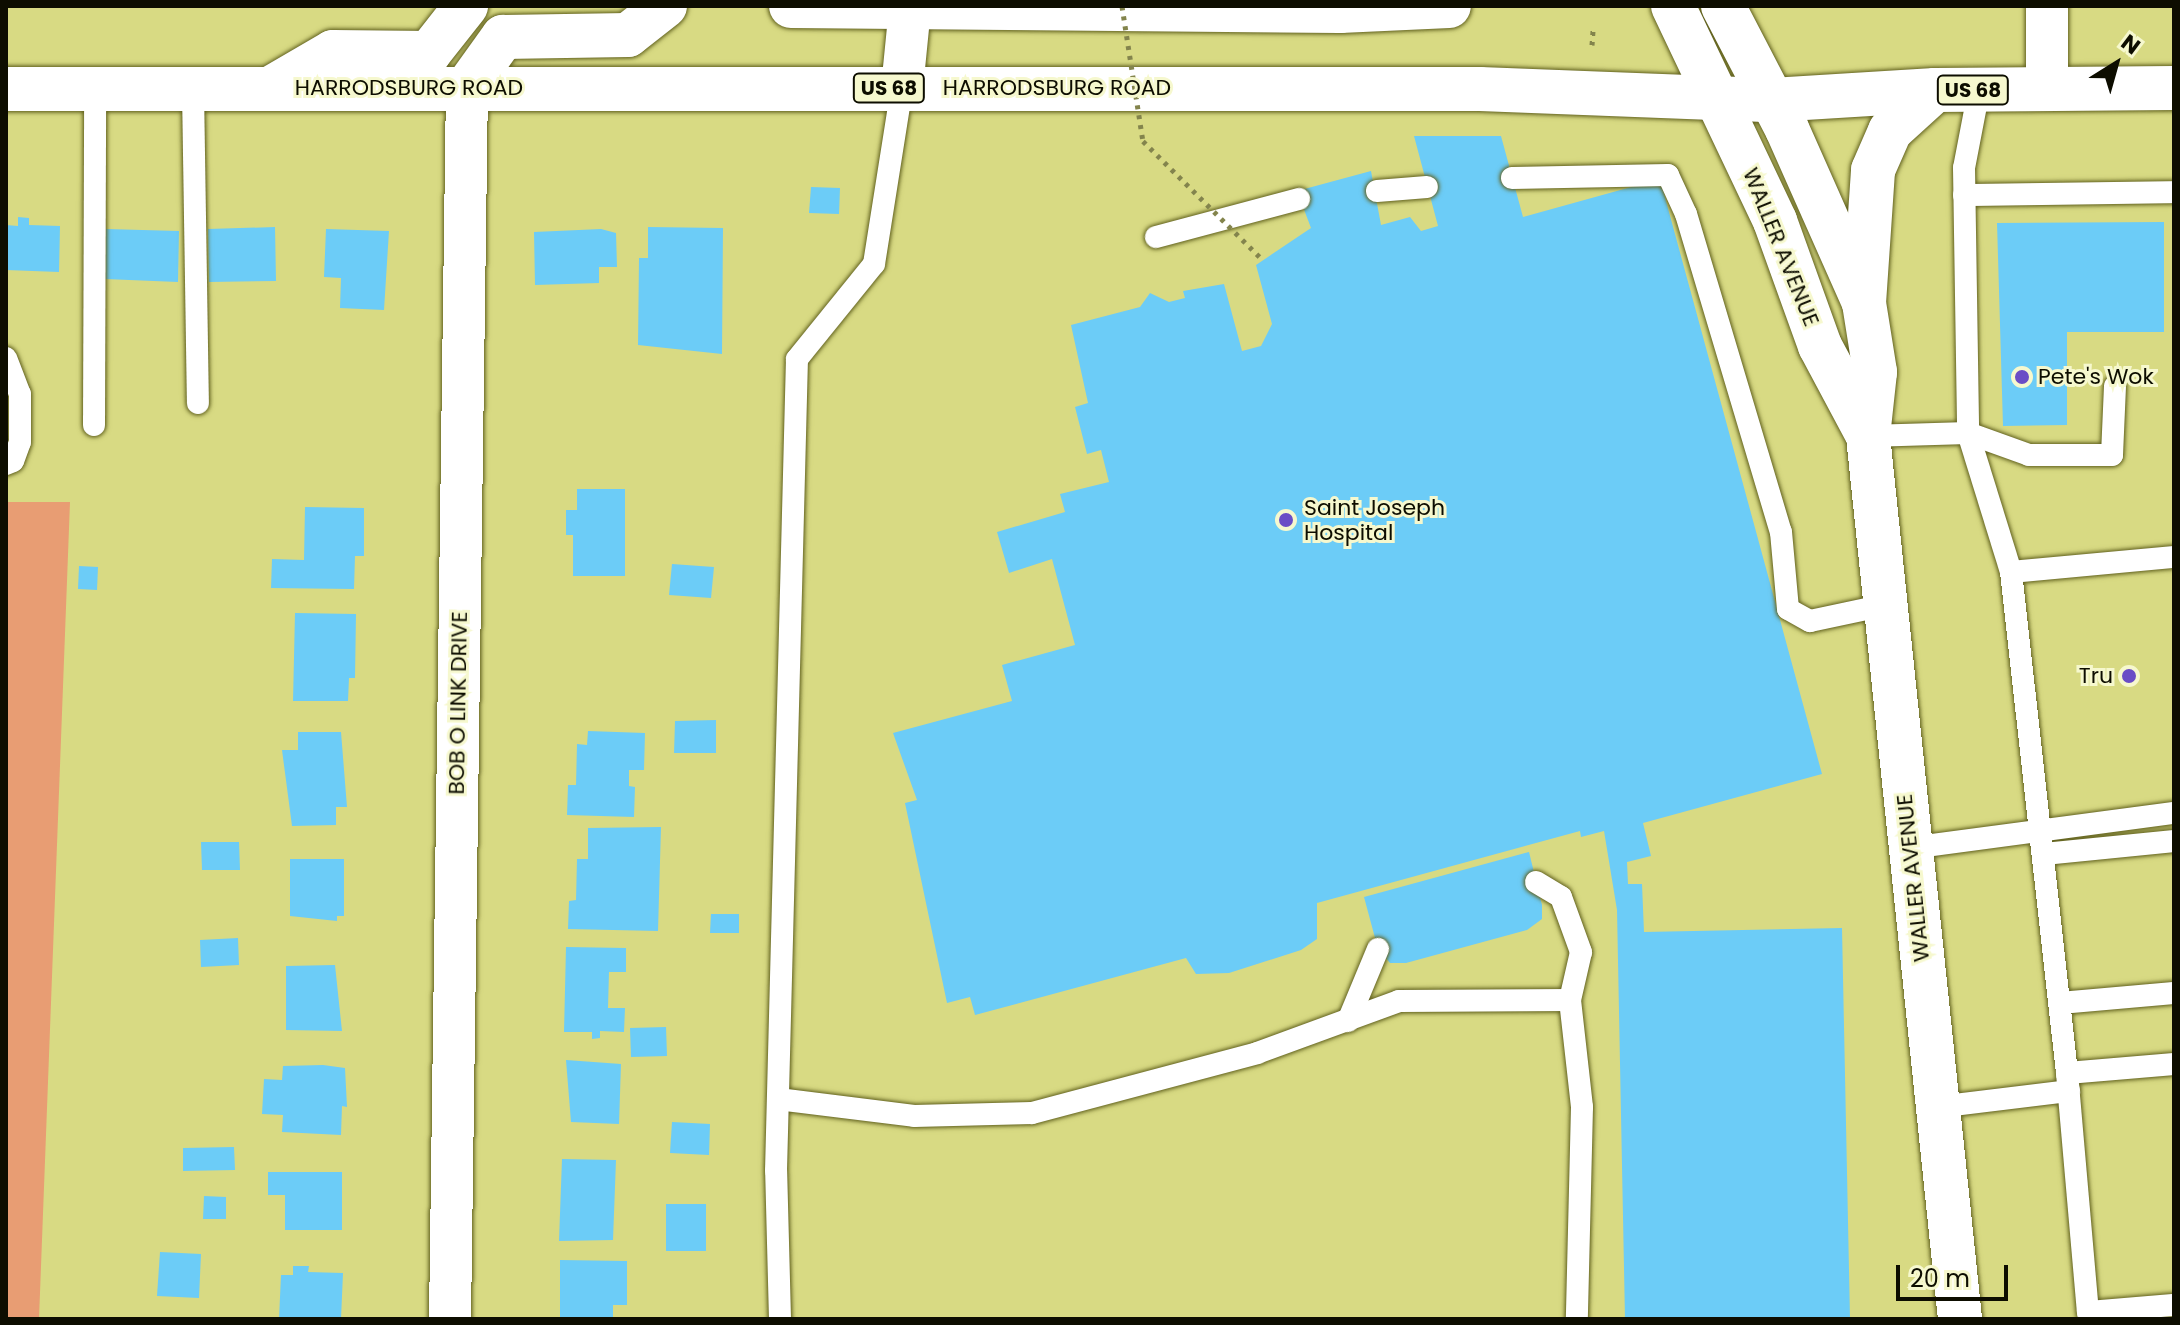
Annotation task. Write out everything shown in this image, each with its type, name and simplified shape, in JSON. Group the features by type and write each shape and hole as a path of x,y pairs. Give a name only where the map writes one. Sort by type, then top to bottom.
{"main road":[{"path":"269,89 333,52 429,53 466,6"},
{"path":"467,87 503,37 628,35 665,6"},
{"path":"791,6 1340,11 1449,6"},
{"name":"WALLER AVENUE","path":"1673,6 1801,284 1820,346 1868,436"},
{"name":"WALLER AVENUE","path":"1723,6 1772,100 1864,303 1875,372 1868,436 1960,1319"},
{"name":"US 68","path":"1772,100 1935,90 2174,88"},
{"name":"HARRODSBURG ROAD","path":"6,89 1480,89 1772,100"},
{"path":"1864,303 1873,170 1890,131 1935,90"}],"street":[{"path":"2047,6 2047,88"},
{"path":"902,88 910,8"},
{"name":"BOB O LINK DRIVE","path":"450,1319 467,87"}],"lane":[{"path":"780,1319 778,1099 797,359 874,264 902,88"},
{"path":"94,425 95,90"},
{"path":"193,90 198,403"},
{"path":"1979,90 1964,195 1968,433 2011,572 2060,1003 2088,1312 2174,1305"},
{"path":"1512,178 1668,175 1686,214 1781,532 1788,609 1810,621 1885,605"},
{"path":"1377,191 1427,187"},
{"path":"1964,195 2174,192"},
{"path":"1156,237 1299,199"},
{"path":"6,358 20,394 20,442 13,461 6,464"},
{"path":"1868,436 1968,433 2029,455 2112,455 2115,386"},
{"path":"2011,572 2174,557"},
{"path":"1910,848 2174,813"},
{"path":"2044,854 2174,841"},
{"path":"1536,882 1561,897 1581,952 1571,989 1582,1107 1577,1319"},
{"path":"1348,1021 1378,949"},
{"path":"778,1099 914,1116 1032,1113 1257,1053 1399,1001 1571,989"},
{"path":"2060,1003 2174,993"},
{"path":"1937,1107 2174,1064"}],"path":[{"path":"1122,6 1143,141 1264,261"},
{"path":"1592,45 1593,29"}],"shaded area":[{"path":"6,502 70,502 39,1319 6,1319"}],"building":[{"path":"1414,136 1501,136 1523,217 1660,179 1822,774 1643,823 1651,856 1627,862 1628,884 1642,884 1644,932 1842,928 1850,1319 1625,1319 1617,910 1604,831 1581,837 1580,831 1317,903 1317,939 1301,950 1229,973 1196,974 1186,958 975,1015 970,997 947,1003 905,803 917,800 893,733 1012,701 1002,665 1075,645 1052,559 1009,573 997,532 1065,512 1060,494 1109,482 1101,450 1087,454 1075,407 1088,403 1071,325 1140,307 1150,293 1169,302 1185,298 1183,291 1224,284 1242,351 1261,346 1272,324 1256,265 1311,228 1297,191 1371,171 1381,225 1410,217 1421,231 1438,226"},
{"path":"811,187 840,188 839,214 809,213"},
{"path":"18,217 29,218 29,225 60,226 59,272 6,270 6,225 18,226"},
{"path":"2164,222 2164,332 2067,332 2067,425 2003,426 1997,223"},
{"path":"275,227 276,281 209,282 208,229"},
{"path":"648,227 723,228 722,354 638,345 639,258 648,258"},
{"path":"106,229 179,231 178,282 105,279"},
{"path":"326,229 389,231 384,310 340,308 341,278 324,277"},
{"path":"601,229 616,233 617,267 599,267 599,283 535,285 534,232"},
{"path":"577,489 625,489 625,576 573,576 573,535 566,535 566,510 577,510"},
{"path":"305,507 364,508 364,556 355,556 354,589 271,588 272,559 304,560"},
{"path":"672,564 714,567 711,598 669,595"},
{"path":"79,566 98,567 97,590 78,589"},
{"path":"295,613 356,614 355,678 349,678 348,701 293,701"},
{"path":"716,720 716,753 674,753 675,721"},
{"path":"588,731 645,733 644,770 629,770 629,786 635,787 634,817 567,815 568,785 576,785 577,744 587,745"},
{"path":"298,732 341,732 347,807 336,807 336,825 292,826 282,750 298,750"},
{"path":"661,827 658,931 568,929 569,901 576,900 577,859 588,859 588,828"},
{"path":"201,842 239,842 240,870 202,870"},
{"path":"1529,852 1542,905 1542,919 1527,930 1406,963 1390,963 1378,949 1364,897"},
{"path":"290,859 344,859 344,916 337,916 337,921 290,916"},
{"path":"711,914 739,914 739,933 710,933"},
{"path":"238,938 239,965 201,967 200,940"},
{"path":"566,947 626,948 626,972 609,972 608,1008 625,1008 624,1032 600,1031 600,1038 592,1039 592,1032 564,1032"},
{"path":"335,965 342,1031 286,1030 286,966"},
{"path":"666,1027 667,1056 631,1057 630,1028"},
{"path":"566,1060 621,1064 619,1124 571,1122"},
{"path":"283,1066 345,1068 347,1107 342,1106 341,1135 282,1132 283,1115 262,1114 264,1079 282,1080"},
{"path":"672,1122 710,1124 709,1155 670,1153"},
{"path":"234,1147 235,1170 183,1171 183,1148"},
{"path":"562,1159 616,1160 613,1240 559,1241"},
{"path":"268,1172 342,1172 342,1230 285,1230 285,1195 268,1195"},
{"path":"204,1196 226,1197 226,1219 203,1219"},
{"path":"666,1204 706,1204 706,1251 666,1251"},
{"path":"160,1252 201,1254 199,1298 157,1296"},
{"path":"560,1260 627,1261 627,1305 613,1305 613,1319 560,1319"},
{"path":"293,1266 309,1266 308,1272 343,1273 341,1319 279,1319 281,1275 293,1275"}],"place":[{"name":"Pete's Wok","path":"2022,377"},
{"name":"Saint Joseph Hospital","path":"1286,520"},
{"name":"Tru","path":"2129,676"}]}
